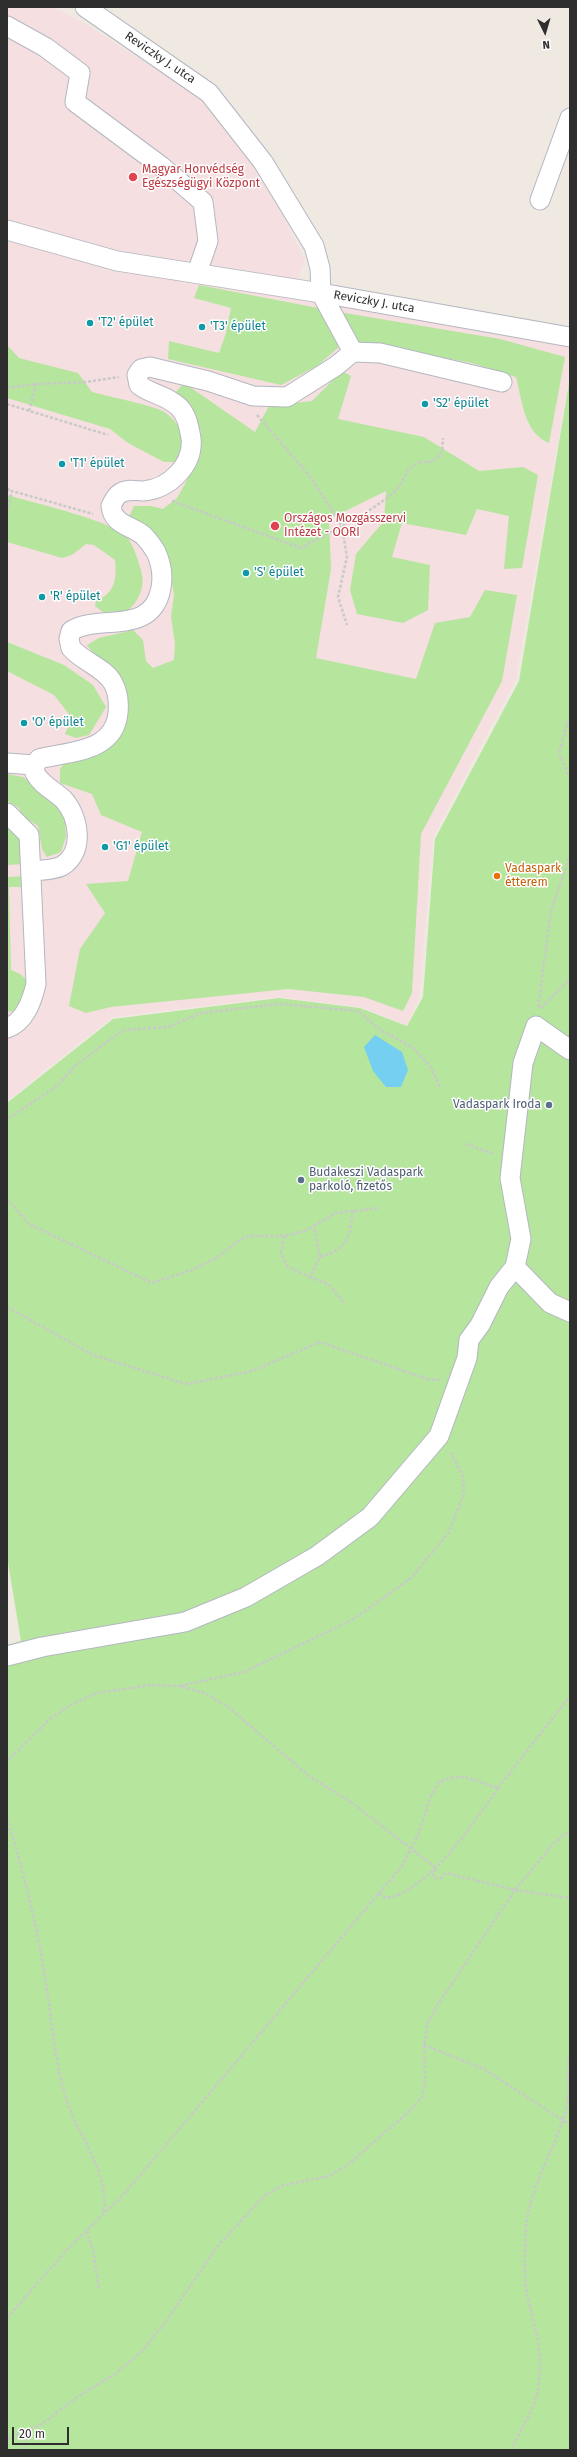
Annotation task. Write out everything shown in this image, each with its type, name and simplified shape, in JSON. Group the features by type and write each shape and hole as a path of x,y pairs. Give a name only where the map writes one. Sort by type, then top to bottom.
{"street":[{"name":"Reviczky J. utca","path":"85,7 209,93 263,162 314,246 320,268 321,293 570,338"},
{"path":"7,26 45,47 80,73 75,102 161,166 203,202 208,241 197,273"},
{"path":"540,200 570,118"},
{"path":"7,230 117,262 321,293 353,352"},
{"path":"32,871 62,866 70,858 77,838 73,814 64,801 42,781 35,772 34,765 39,759 65,752 81,752 104,741 114,730 119,701 113,683 98,668 76,654 71,648 69,639 71,631 80,626 132,621 144,615 157,600 162,581 156,553 143,536 116,521 112,514 111,506 120,494 129,490 143,491 161,487 176,476 187,461 191,443 189,424 180,408 166,396 143,388 137,381 137,375 141,369 150,367 208,381 253,396 287,397 336,366 353,352 380,353 502,382"},
{"path":"7,763 34,765"},
{"path":"7,813 29,835 32,871 36,984 31,1006 12,1026 7,1028"},
{"path":"7,1656 42,1647 185,1622 246,1597 317,1556 370,1517 439,1436 459,1381 469,1340 480,1325 499,1287 515,1267 522,1240 510,1178 522,1063 536,1026 570,1050"},
{"path":"515,1267 550,1303 570,1312"}],"path":[{"path":"7,388 36,384 86,382 137,375"},
{"path":"29,411 36,384"},
{"path":"7,404 108,435"},
{"path":"255,413 312,479 342,526 347,557 338,597 347,624"},
{"path":"171,501 301,548 342,526 394,493 407,470 421,461 432,462 442,452 443,438"},
{"path":"7,489 116,521"},
{"path":"7,512 12,491"},
{"path":"570,715 559,753 570,778"},
{"path":"570,856 551,911 538,1011 570,978"},
{"path":"7,1123 10,1117 56,1088 75,1066 123,1030 168,1028 201,1013 280,1004 358,1011 382,1031 412,1047 430,1066 441,1089"},
{"path":"466,1144 513,1160"},
{"path":"7,1199 29,1224 152,1283 192,1270 218,1257 239,1240 249,1236 284,1236 305,1231 336,1213 379,1208"},
{"path":"320,1257 337,1252 347,1242 353,1211"},
{"path":"310,1277 320,1257 314,1225"},
{"path":"284,1236 281,1253 288,1267 328,1284 345,1304"},
{"path":"7,1307 93,1355 186,1384 252,1371 320,1342 427,1379 459,1381"},
{"path":"179,1686 244,1672 352,1620 411,1578 449,1532 464,1493 463,1476 454,1455 439,1436"},
{"path":"7,1761 51,1718 74,1703 97,1693 151,1685 179,1686 205,1693 227,1706 303,1772 351,1802 436,1868"},
{"path":"570,1696 498,1788 472,1826 436,1868 433,1874 438,1879 446,1873 515,1890 570,1898"},
{"path":"7,2318 46,2272 125,2193 402,1866 412,1848 430,1796 440,1782 454,1776 465,1777 498,1788"},
{"path":"7,1818 21,1863 36,1927 61,2077 68,2104 102,2184 105,2206 102,2216"},
{"path":"7,2439 30,2430 90,2388 115,2374 142,2351 167,2320 217,2247 265,2195 284,2185 329,2176 345,2167 411,2110 422,2097 425,2082 424,2045 428,2023 438,2004 515,1890 553,1844 570,1831"},
{"path":"378,1894 386,1898 397,1895 436,1868"},
{"path":"424,2045 484,2069 570,2125"},
{"path":"512,2450 521,2428 533,2407 540,2371 537,2329 527,2293 524,2272 527,2226 534,2191 567,2107 570,2053"},
{"path":"87,2231 93,2251 99,2288"},
{"path":"24,2450 30,2430"}],"shaded area":[{"name":"Országos Mozgásszervi Intézet - OORI","path":"7,7 52,7 81,21 201,98 244,151 276,202 305,261 293,289 334,303 570,339 570,373 516,679 433,837 419,996 407,1025 360,1007 278,997 112,1017 7,1101"}],"green space":[{"path":"199,285 339,312 500,339 565,357 549,443 534,432 529,424 522,405 516,377 472,363 347,340 317,366 281,385 168,359 169,341 219,353 226,333 231,308 194,298"},
{"path":"7,345 19,358 78,373 92,392 141,404 164,412 176,422 181,434 181,448 176,462 164,462 128,443 110,429 7,398"},
{"path":"342,371 351,376 338,419 424,437 479,471 523,467 538,475 522,568 504,569 509,516 477,509 466,535 402,523 392,557 430,565 428,610 403,623 357,614 350,590 356,554 384,521 386,491 329,519 331,569 316,658 416,679 435,623 470,617 485,590 517,595 502,681 421,834 412,993 403,1011 364,997 288,989 111,1007 86,1013 69,1006 80,949 105,913 86,884 128,881 142,832 101,815 92,794 60,783 60,769 66,760 113,742 127,719 127,700 87,645 99,638 133,630 143,640 146,661 153,668 174,660 175,644 171,617 174,594 168,561 129,517 134,506 151,506 163,509 177,498 200,457 201,432 175,393 184,383 255,432 269,406 312,401"},
{"path":"570,377 570,2450 7,2450 7,1645 21,1641 7,1557 7,1103 113,1019 279,998 360,1008 407,1026 423,997 435,839 519,681"},
{"path":"7,495 89,518 118,530 126,536 131,543 142,574 141,591 136,601 128,611 103,612 95,606 96,601 111,590 115,579 116,567 115,560 94,545 86,544 72,555 62,558 7,542"},
{"path":"7,642 64,665 93,685 106,707 89,735 76,738 65,734 72,718 54,695 7,671"},
{"path":"7,774 23,777 52,799 65,819 66,837 61,852 47,857 42,849 38,826 22,816 19,808 7,801"},
{"path":"7,821 24,838 24,864 7,865"},
{"path":"26,876 26,887 9,887 11,970 20,974 29,982 25,1003 18,1004 13,1012 7,1011 7,877"}],"water":[{"path":"375,1035 402,1052 408,1070 401,1087 386,1087 373,1071 364,1047"}],"place":[{"name":"Magyar Honvédség Egészségügyi Központ","path":"133,177"},
{"name":"'T2' épület","path":"90,323"},
{"name":"'T3' épület","path":"202,327"},
{"name":"'S2' épület","path":"425,404"},
{"name":"'T1' épület","path":"62,464"},
{"name":"Országos Mozgásszervi Intézet - OORI","path":"275,526"},
{"name":"'S' épület","path":"246,573"},
{"name":"'R' épület","path":"42,597"},
{"name":"'O' épület","path":"24,723"},
{"name":"'G1' épület","path":"105,847"},
{"name":"Vadaspark étterem","path":"497,876"},
{"name":"Vadaspark Iroda","path":"549,1105"},
{"name":"Budakeszi Vadaspark parkoló, fizetős","path":"301,1180"}]}
